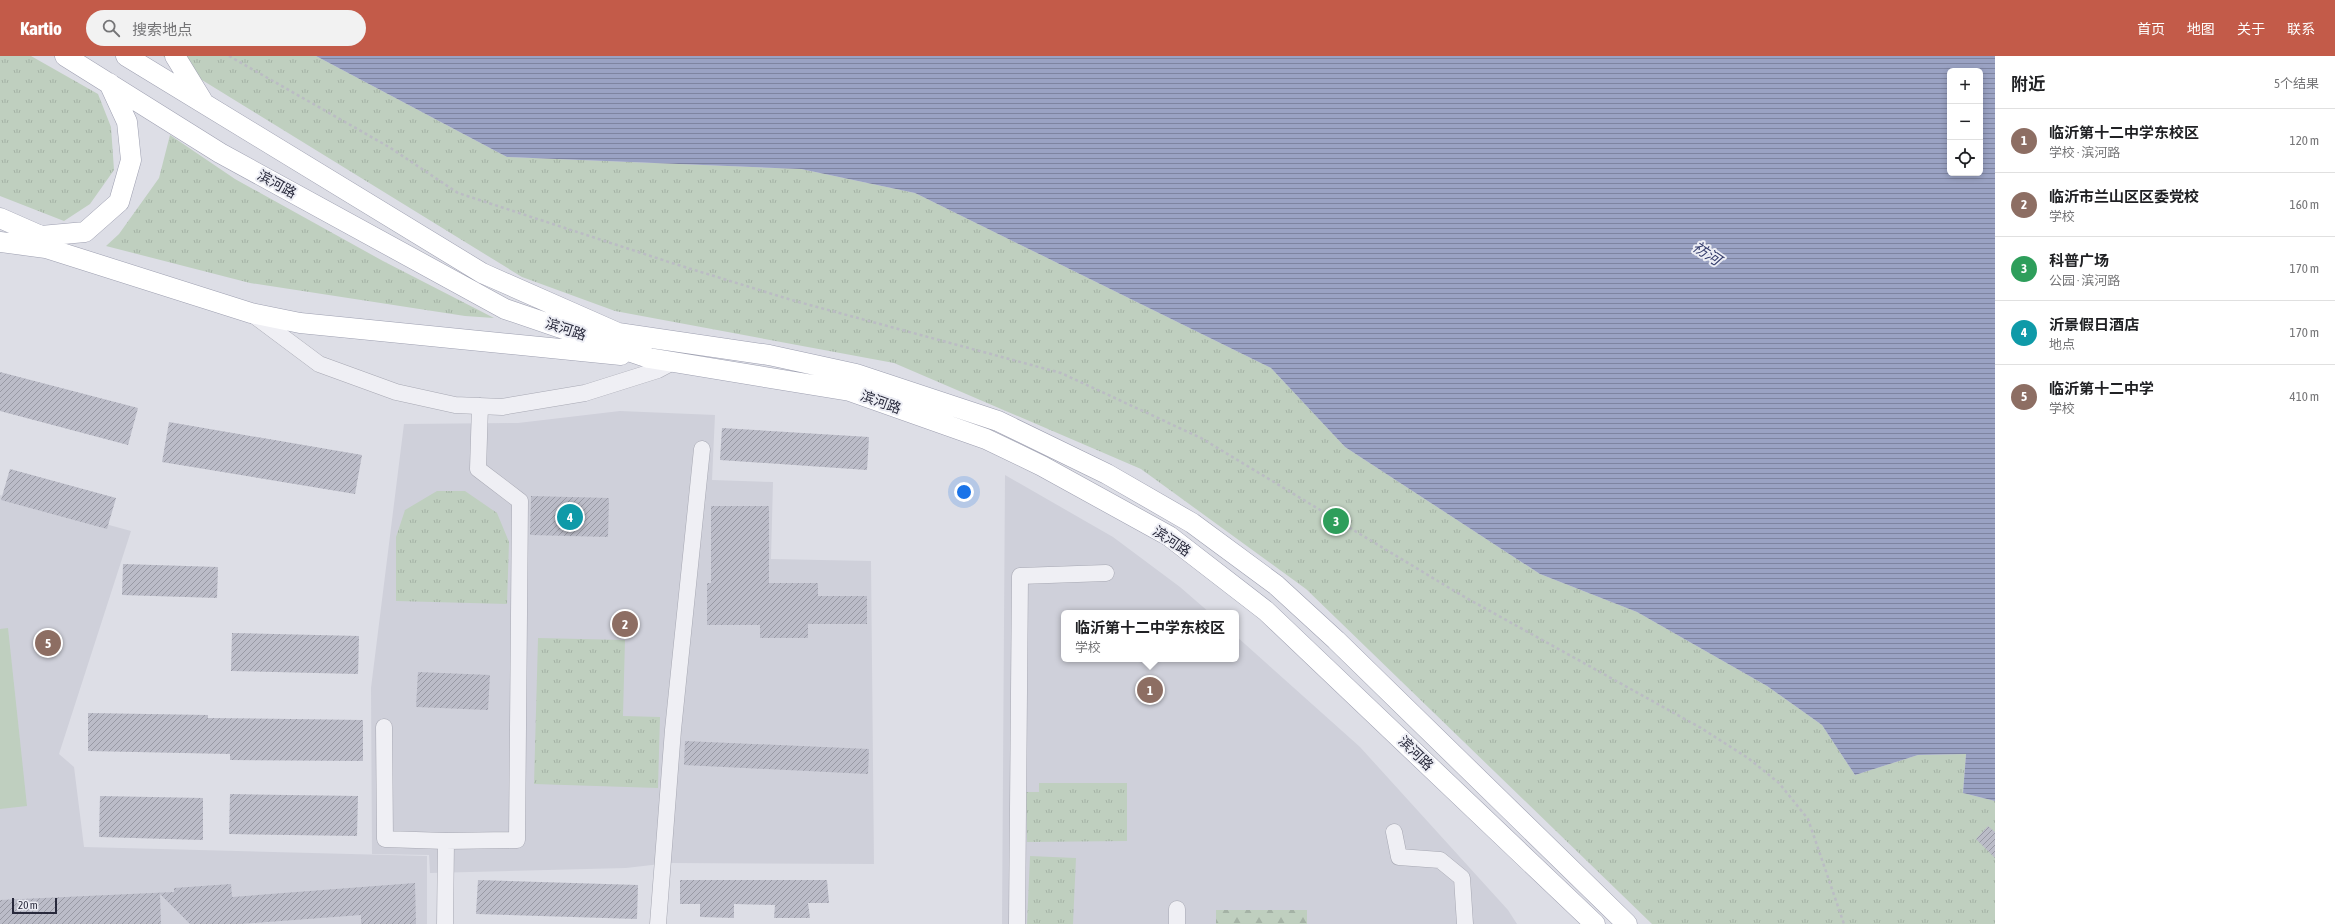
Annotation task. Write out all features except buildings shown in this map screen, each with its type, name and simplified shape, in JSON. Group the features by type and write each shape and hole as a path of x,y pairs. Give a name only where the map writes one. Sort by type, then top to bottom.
{"main road":[{"name":"滨河路","path":"65,56 220,153 473,293 504,308 649,358 857,393 986,440 1042,466 1169,536 1266,611 1595,924"},
{"name":"滨河路","path":"126,56 482,273 618,333 769,355 856,374 998,421 1107,474 1192,523 1276,586 1341,645 1627,924"},
{"path":"175,56 204,104"},
{"path":"0,218 41,236 85,232 119,202 131,160 127,122 109,83"},
{"path":"0,242 46,248 251,313 300,323 649,358"}],"street":[{"path":"251,313 318,364 396,392 455,405 502,407 585,393 658,370 673,362"},
{"path":"384,727 385,839 446,841 517,840 520,501 478,469 480,406"},
{"path":"658,924 673,730 702,449"},
{"path":"1017,924 1020,576 1106,573"},
{"path":"1394,832 1399,857 1440,860 1462,878 1465,924"},
{"path":"445,924 446,841"}],"path":[{"path":"229,56 390,148 458,193 750,287 1061,373 1201,438 1461,594 1694,724 1748,758 1779,783 1808,819 1844,924"}],"shaded area":[{"path":"620,411 715,415 712,480 773,482 771,559 871,561 874,864 669,863 626,868 430,873 429,855 372,854 371,688 404,424 518,423"},
{"path":"1005,475 1113,537 1180,587 1207,610 1061,610 1061,662 1239,662 1239,639 1360,747 1508,910 1517,924 1002,924"},
{"path":"0,495 131,531 59,754 74,767 84,847 427,856 427,924 0,924"}],"green space":[{"path":"0,56 31,56 98,94 111,127 114,170 90,204 64,221 0,196"},
{"path":"163,56 316,56 507,157 801,169 915,193 1271,368 1345,447 1540,574 1637,612 1767,686 1822,725 1855,775 1918,755 1966,754 1963,793 1995,801 1995,924 1652,924 1306,589 1141,469 894,363 615,311 522,277"},
{"path":"170,135 235,179 383,261 494,318 465,316 250,283 106,246 119,234 159,178"},
{"path":"437,491 465,491 497,513 509,542 507,604 396,601 396,537 405,510"},
{"path":"8,628 27,806 0,809 0,629"},
{"path":"538,638 625,640 623,716 660,717 658,788 534,784"},
{"path":"1039,783 1127,783 1127,841 1027,842 1026,792 1039,792"},
{"path":"1030,856 1076,858 1073,924 1027,924"},
{"path":"1216,910 1307,910 1307,924 1216,924"}],"water":[{"name":"祊河","path":"316,56 1995,56 1995,801 1963,793 1966,754 1918,755 1855,775 1822,725 1767,686 1637,612 1540,574 1345,447 1271,368 915,193 801,169 507,157"}],"place":[{"name":"沂景假日酒店","path":"570,517"},
{"name":"科普广场","path":"1336,521"},
{"name":"临沂市兰山区区委党校","path":"625,624"},
{"name":"临沂第十二中学","path":"48,643"},
{"name":"临沂第十二中学东校区","path":"1150,690"}]}
